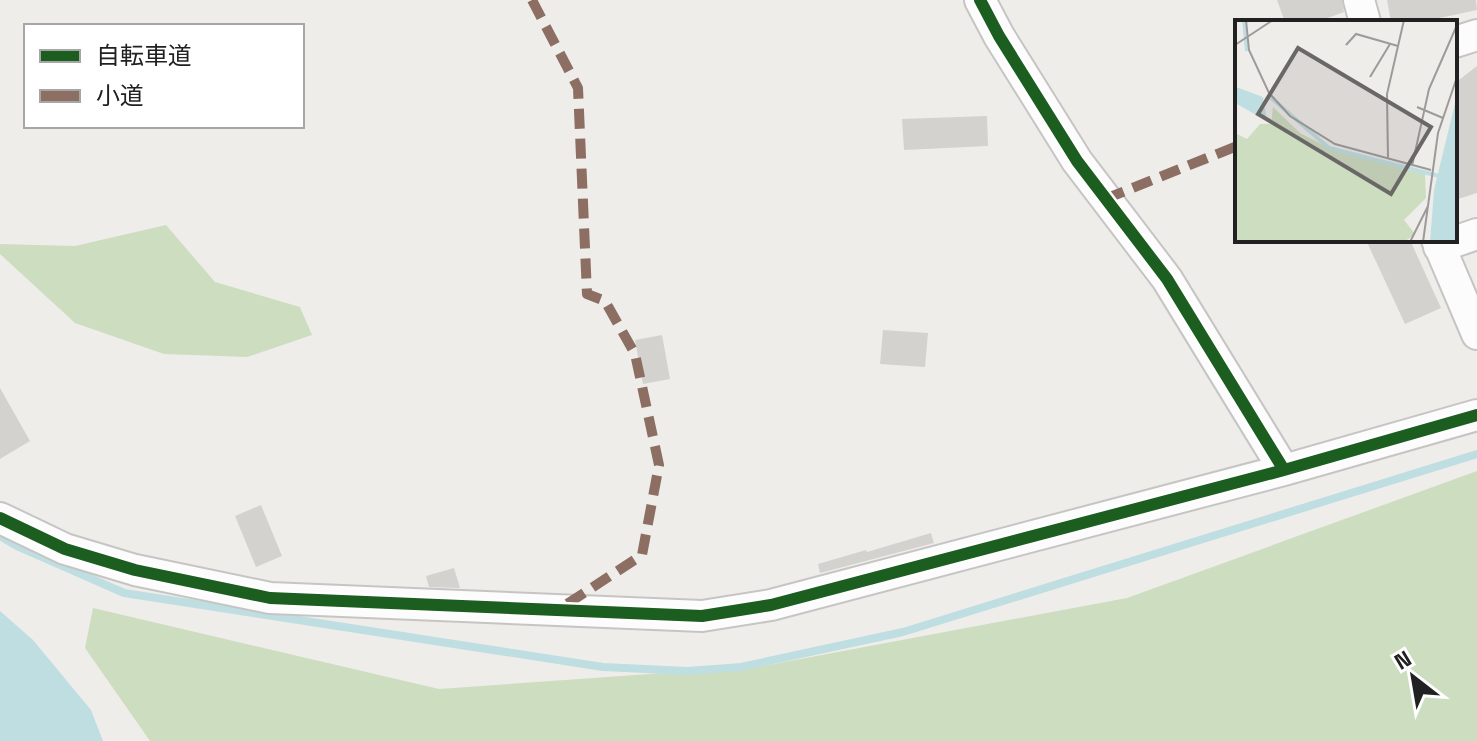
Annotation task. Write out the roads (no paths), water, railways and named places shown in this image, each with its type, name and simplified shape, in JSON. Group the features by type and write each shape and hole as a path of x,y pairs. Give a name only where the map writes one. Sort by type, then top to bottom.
{"street":[{"path":"980,0 1077,161 1167,279 1284,470"},
{"path":"1359,0 1364,20"},
{"path":"1457,41 1477,35"},
{"path":"1457,239 1477,234"},
{"path":"1438,243 1477,334"},
{"path":"0,518 65,549 135,570 270,598 702,616 771,605 1284,470 1477,415"}],"water":[{"path":"0,611 33,640 91,710 103,741 0,741"}],"waterway":[{"path":"0,536 124,593 603,667 688,671 741,667 903,632 1477,454"}]}
